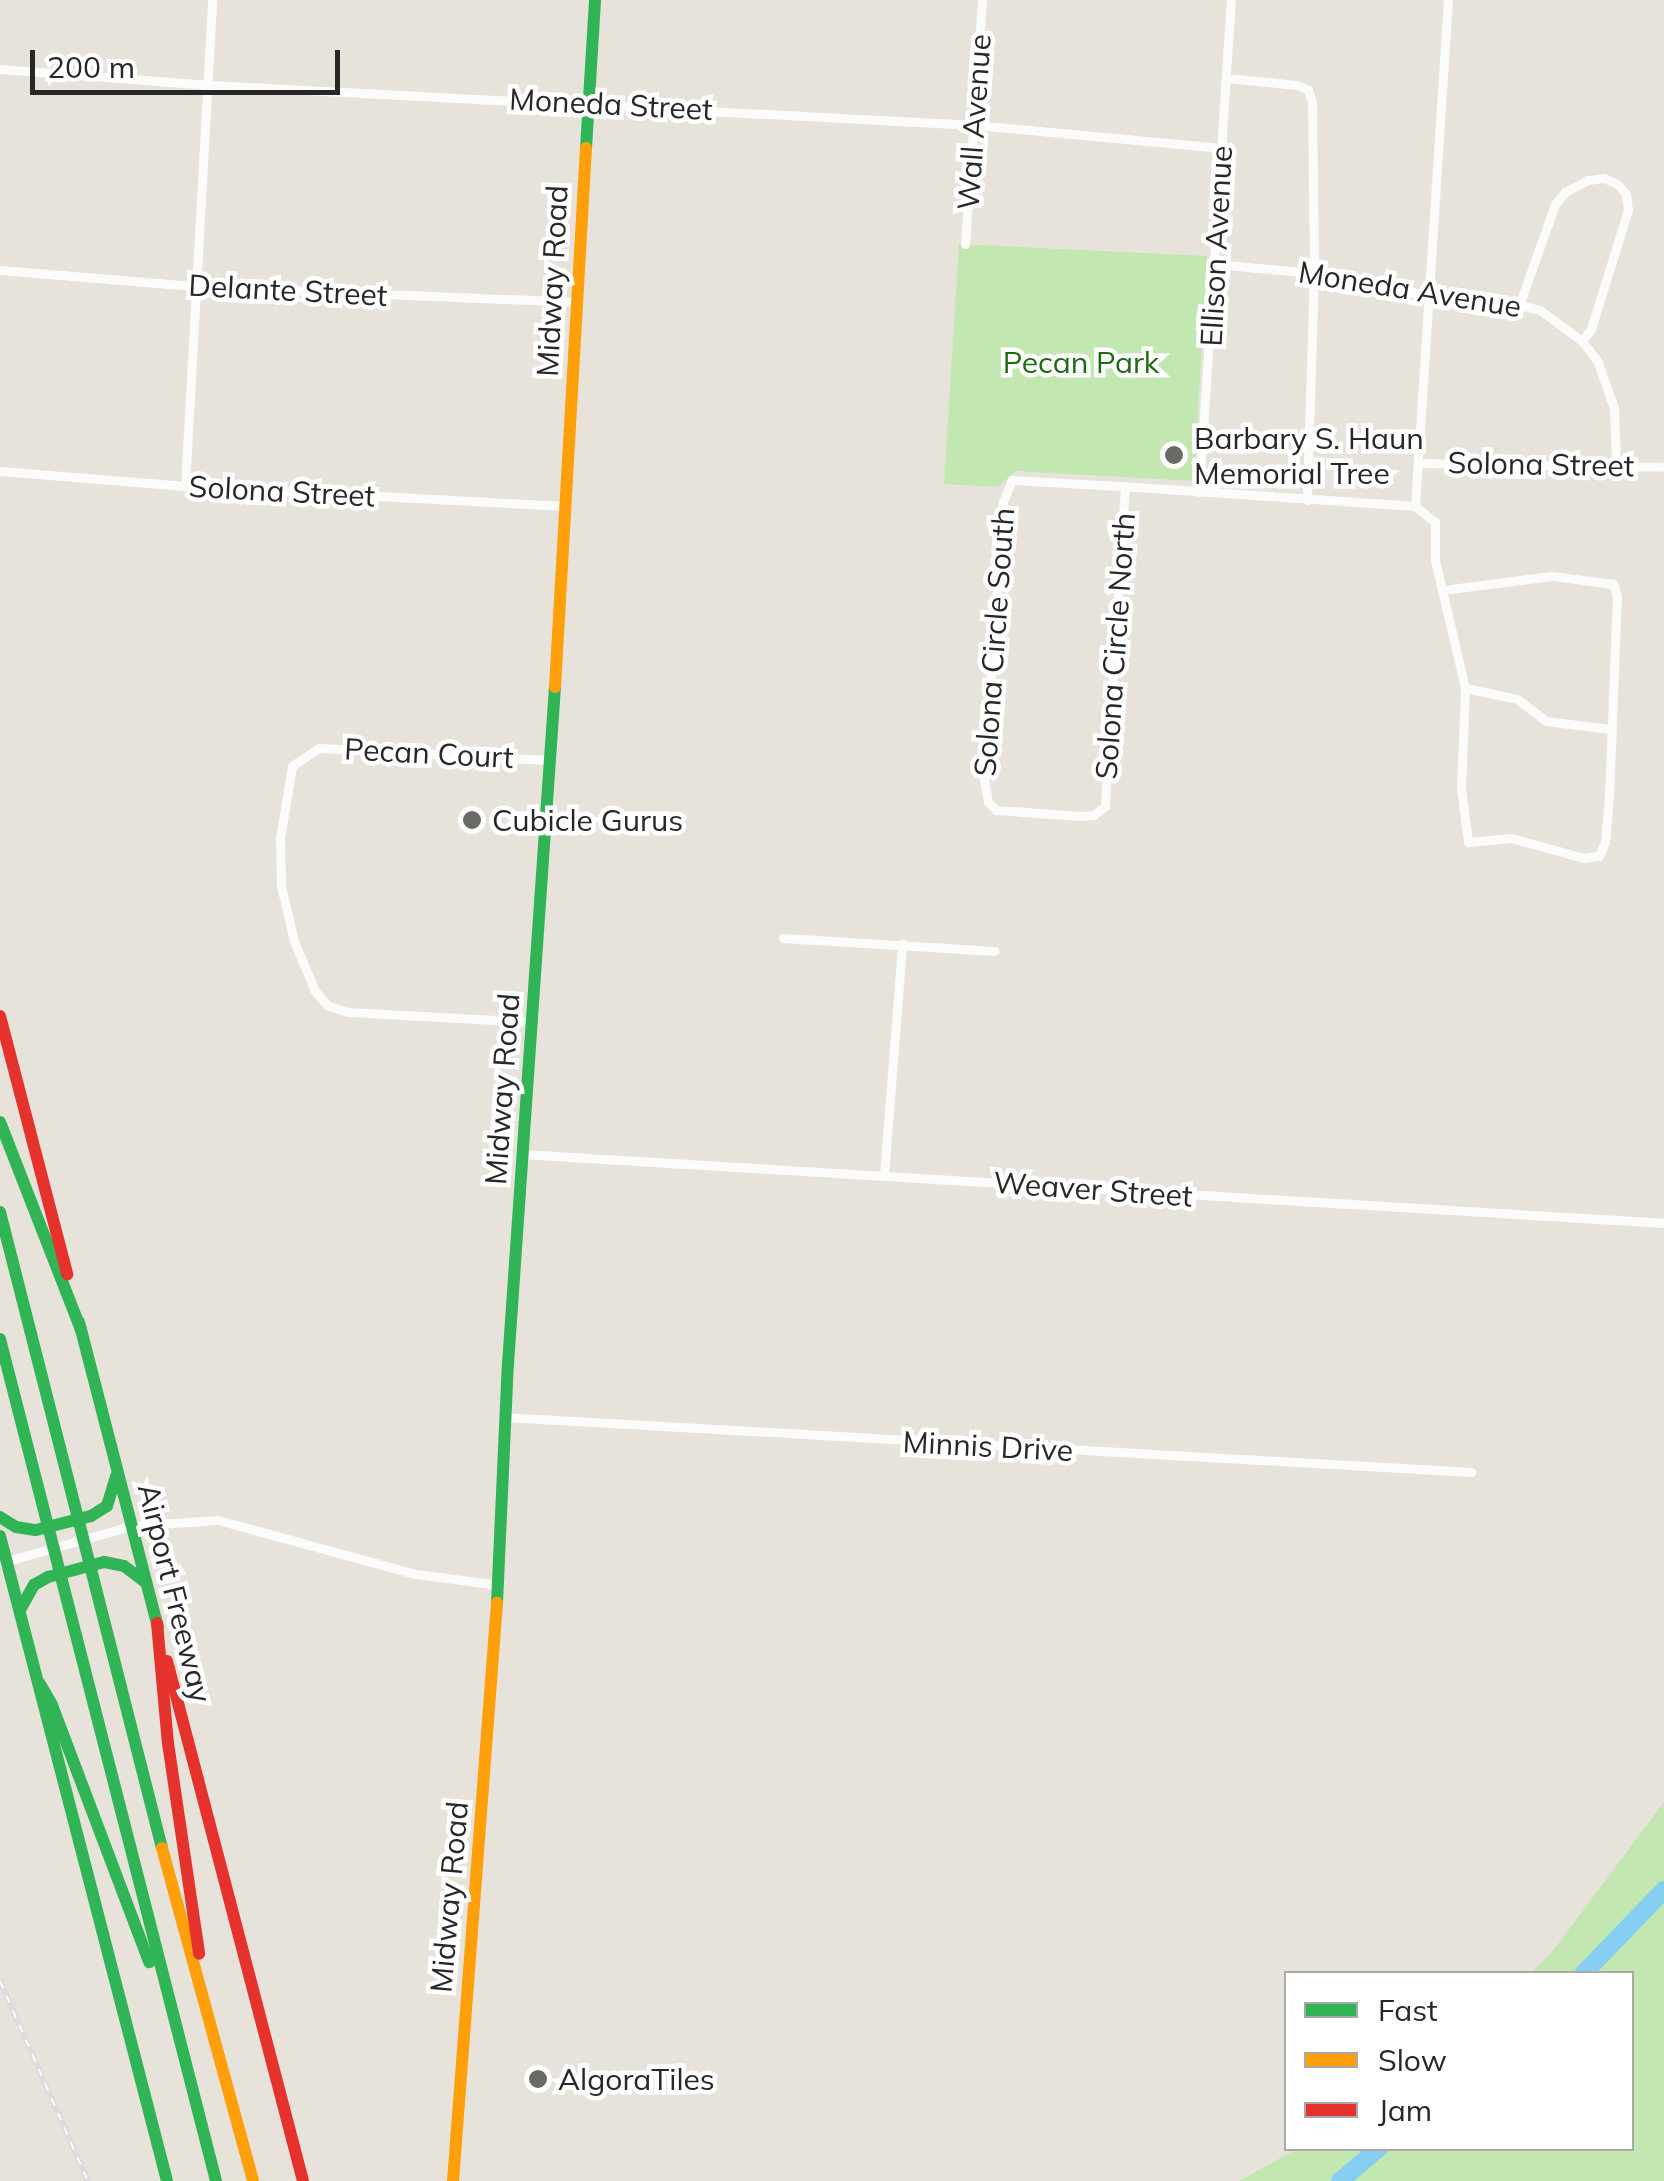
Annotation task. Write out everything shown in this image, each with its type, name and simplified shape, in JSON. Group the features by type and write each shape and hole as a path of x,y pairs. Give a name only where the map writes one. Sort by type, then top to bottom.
{"main road":[{"name":"Midway Road","path":"453,2181 499,1585 505,1417 550,760 595,0"},
{"name":"Airport Freeway","path":"0,1016 303,2181"},
{"path":"0,1122 81,1330"},
{"path":"0,1212 208,2030 253,2181"},
{"path":"0,1339 216,2181"},
{"path":"0,1517 16,1527 36,1530 99,1513 112,1497 117,1467"},
{"path":"0,1536 3,1562 40,1684 167,2181"},
{"path":"20,1610 34,1585 48,1577 104,1562 124,1566 146,1584"},
{"path":"157,1623 168,1744 208,2030"},
{"path":"40,1684 52,1705 176,2030"}],"street":[{"path":"185,486 212,0"},
{"name":"Wall Avenue","path":"965,244 982,0"},
{"name":"Ellison Avenue","path":"1199,492 1231,0"},
{"path":"1442,590 1552,576 1612,584 1617,596 1602,852 1584,858 1531,840 1468,842 1461,788 1466,688 1442,590 1435,560 1434,522 1415,506 1448,0"},
{"name":"Moneda Street","path":"0,69 209,85 588,101 974,125 1222,148"},
{"path":"1226,78 1283,82 1308,90 1315,124 1307,500"},
{"path":"1520,304 1554,204 1565,192 1588,180 1604,178 1617,184 1626,194 1628,210 1591,329 1582,341"},
{"name":"Moneda Avenue","path":"1216,264 1314,272 1430,297 1520,304 1540,310 1582,341 1596,360 1614,408 1616,464"},
{"name":"Delante Street","path":"0,270 196,286 576,302"},
{"name":"Solona Street","path":"1418,463 1664,466"},
{"name":"Solona Street","path":"0,471 185,486 565,506"},
{"name":"Solona Street","path":"1012,480 1415,506"},
{"name":"Solona Circle South","path":"1012,480 1003,502 985,792 991,806 1010,813 1094,815 1105,806"},
{"name":"Solona Circle North","path":"1105,806 1125,486"},
{"path":"1466,688 1517,698 1546,721 1610,729"},
{"name":"Pecan Court","path":"532,1022 348,1012 327,1004 315,991 294,941 281,886 280,838 292,766 319,748 550,760"},
{"path":"783,938 995,950"},
{"path":"884,1175 902,944"},
{"name":"Weaver Street","path":"521,1154 1664,1223"},
{"name":"Minnis Drive","path":"505,1417 1472,1472"},
{"path":"3,1562 131,1526 218,1520 416,1574 499,1585"}],"green space":[{"name":"Pecan Park","path":"959,244 1207,256 1194,481 1016,471 998,487 944,484"},
{"path":"1664,1802 1664,2181 1239,2181 1293,2151 1634,2151 1634,1971 1533,1971 1552,1952"}],"waterway":[{"path":"1586,1971 1664,1890"},
{"path":"1340,2181 1375,2151"}],"railway":[{"path":"0,1981 88,2181"}],"traffic: fast":[{"path":"586,148 595,0"},
{"path":"497,1603 508,1364 555,687"},
{"path":"0,1122 81,1330"},
{"path":"0,1212 162,1848"},
{"path":"79,1322 158,1627"},
{"path":"0,1339 216,2181"},
{"path":"0,1517 16,1527 36,1530 91,1516 107,1506 116,1476"},
{"path":"0,1536 167,2181"},
{"path":"20,1610 34,1585 48,1577 104,1562 124,1566 145,1582"},
{"path":"40,1684 52,1705 149,1962"}],"traffic: slow":[{"path":"555,687 586,148"},
{"path":"453,2181 497,1603"},
{"path":"162,1848 253,2181"}],"traffic: jam":[{"path":"0,1016 67,1274"},
{"path":"157,1623 168,1743 199,1954"},
{"path":"167,1661 303,2181"}],"place":[{"name":"Barbary S. Haun Memorial Tree","path":"1174,455"},
{"name":"Cubicle Gurus","path":"472,820"},
{"name":"AlgoraTiles","path":"538,2079"}]}
